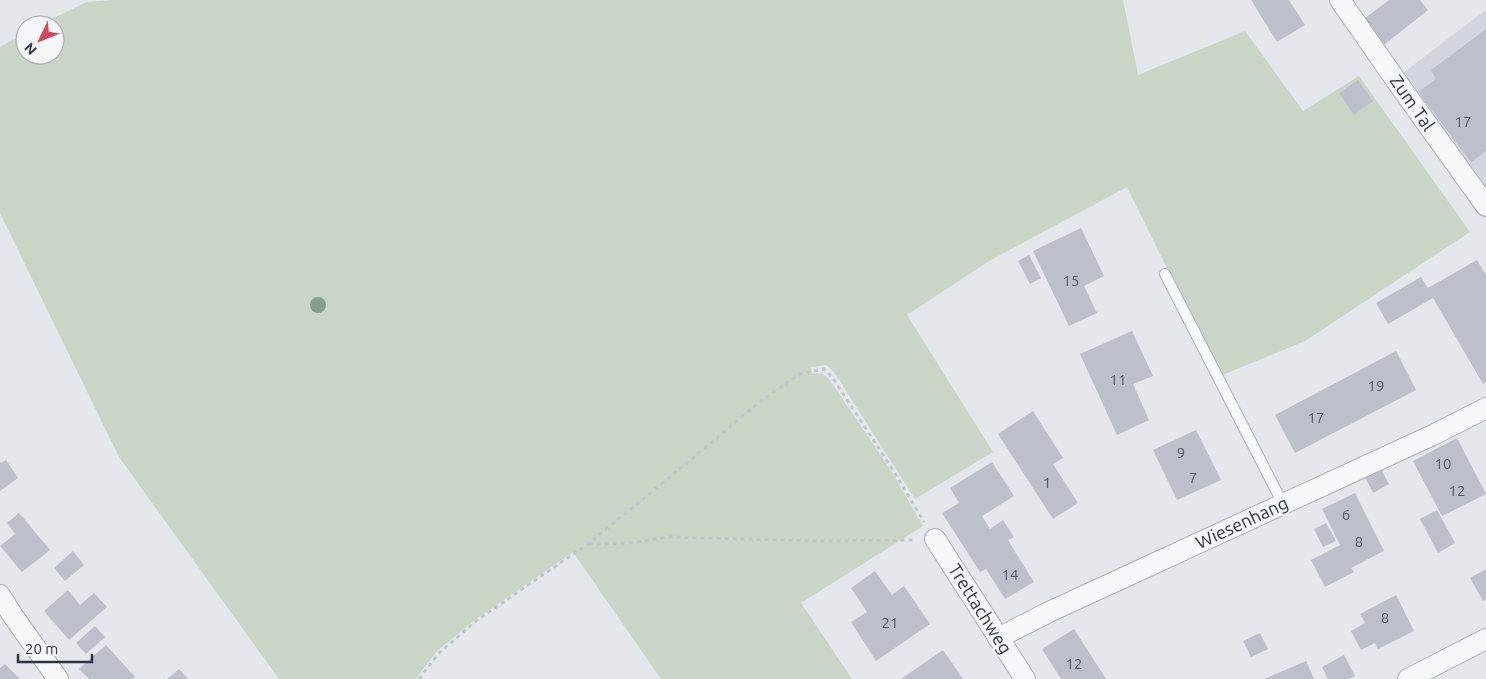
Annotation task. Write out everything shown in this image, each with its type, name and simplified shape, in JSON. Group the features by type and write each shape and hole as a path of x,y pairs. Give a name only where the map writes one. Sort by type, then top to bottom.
{"street":[{"name":"Zum Tal","path":"1340,0 1486,206"},
{"name":"Wiesenhang","path":"998,638 1049,612 1435,434 1486,408"},
{"name":"Trettachweg","path":"935,539 1025,679"},
{"path":"0,595 58,679"},
{"path":"1408,679 1486,638"}],"lane":[{"path":"1165,274 1283,504"}],"path":[{"path":"419,679 438,654 478,620 588,544 762,400 800,374 824,369 832,377 891,467 935,539"},
{"path":"588,544 630,544 668,537 816,541 935,539"}],"shaded area":[{"path":"1486,10 1486,200 1399,76"}],"green space":[{"path":"115,0 1123,0 1138,75 1245,31 1303,111 1359,76 1470,232 1305,341 1220,376 1127,187 989,261 907,315 993,452 915,499 834,372 826,365 811,367 812,374 822,373 829,379 890,469 923,526 801,603 852,679 661,679 573,552 476,619 436,652 416,679 279,679 119,457 0,213 0,47 15,39 15,65 65,65 65,15 60,15 87,2"}],"building":[{"path":"1251,0 1289,0 1305,25 1277,42"},
{"path":"1389,0 1420,0 1428,10 1384,45 1364,19"},
{"path":"1486,29 1486,151 1471,162 1418,92 1436,79 1431,70"},
{"path":"1358,80 1373,101 1354,115 1339,93"},
{"path":"1081,228 1104,276 1084,286 1097,313 1069,326 1033,251"},
{"path":"1029,255 1041,278 1030,284 1018,261"},
{"path":"1477,260 1486,275 1486,382 1483,384 1433,298 1388,324 1376,303 1421,277 1428,288"},
{"path":"1132,331 1153,376 1133,384 1149,420 1117,435 1080,354"},
{"path":"1396,351 1416,390 1295,453 1275,415"},
{"path":"1033,411 1063,458 1053,464 1078,503 1053,519 998,434"},
{"path":"1196,430 1221,480 1177,500 1153,450"},
{"path":"1457,438 1486,494 1442,516 1413,461"},
{"path":"6,460 18,478 0,491 0,461 1,463"},
{"path":"992,462 1014,496 982,516 990,529 1003,520 1014,537 1008,540 1034,582 1005,599 986,569 980,572 942,513 959,503 950,488"},
{"path":"1381,469 1389,484 1373,493 1365,477"},
{"path":"1355,493 1384,551 1351,568 1354,572 1325,587 1311,560 1340,545 1322,509"},
{"path":"1437,510 1455,543 1438,553 1420,519"},
{"path":"19,513 50,550 22,572 0,546 15,534 7,523"},
{"path":"1326,523 1336,541 1323,547 1314,529"},
{"path":"73,551 84,565 65,581 54,568"},
{"path":"1486,569 1486,599 1483,601 1470,578"},
{"path":"875,571 892,595 904,586 930,624 876,661 851,622 867,612 851,588"},
{"path":"68,590 80,605 94,593 107,607 69,640 44,611"},
{"path":"1396,595 1414,631 1378,649 1375,643 1361,650 1351,631 1365,623 1360,614"},
{"path":"95,626 105,637 86,654 76,643"},
{"path":"1074,629 1106,679 1061,679 1042,649"},
{"path":"1260,633 1268,649 1251,657 1243,641"},
{"path":"106,645 135,677 133,679 89,679 79,669"},
{"path":"943,650 963,679 901,679"},
{"path":"1344,655 1355,676 1349,679 1328,679 1322,667"},
{"path":"1306,661 1314,679 1264,679"},
{"path":"5,664 20,679 0,679 0,668"},
{"path":"179,669 188,679 167,679"}]}
